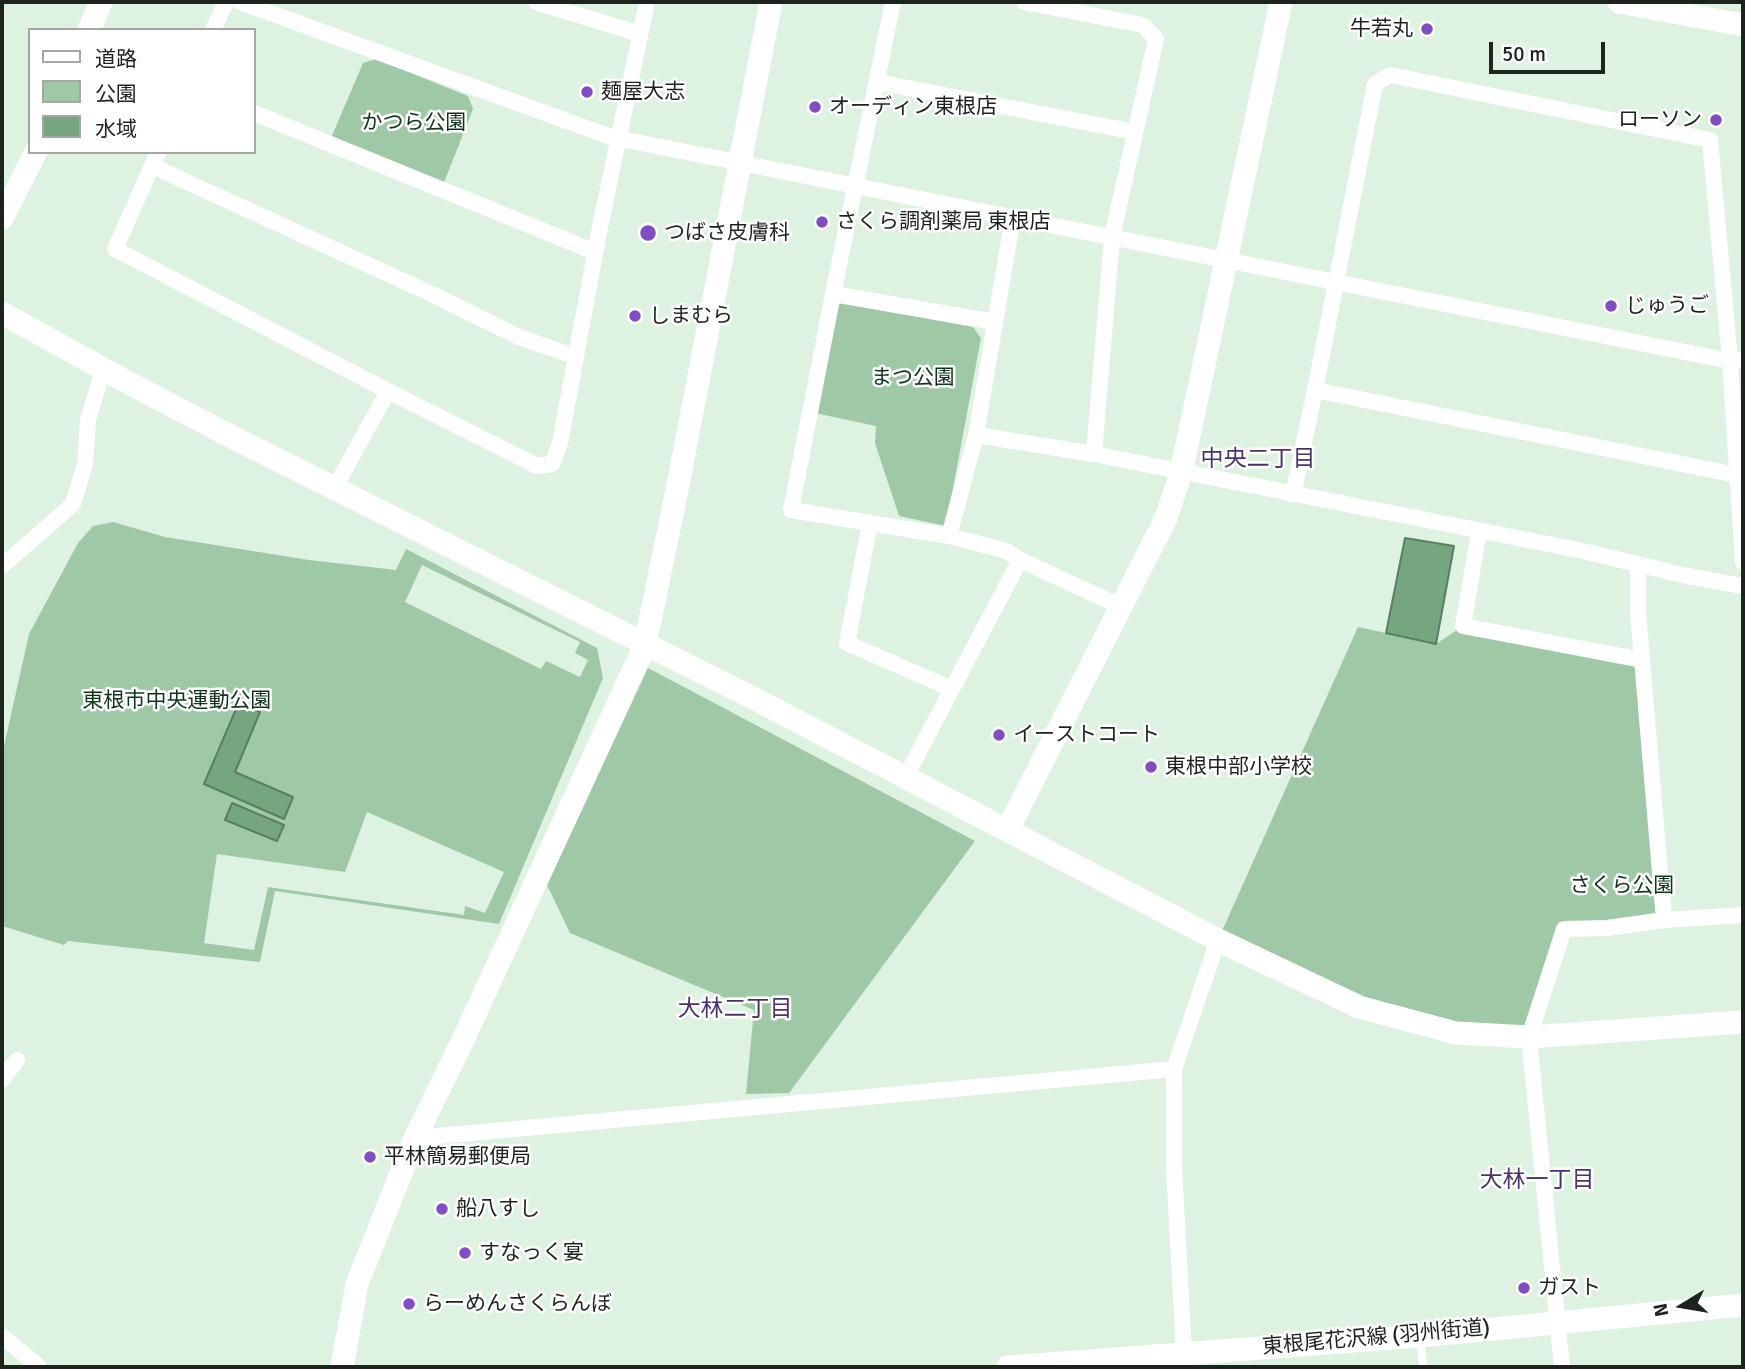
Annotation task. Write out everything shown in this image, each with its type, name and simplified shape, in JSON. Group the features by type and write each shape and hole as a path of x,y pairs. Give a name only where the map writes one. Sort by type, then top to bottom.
{"street":[{"path":"90,28 102,2"},
{"path":"215,28 226,2"},
{"path":"240,2 620,138 1736,360"},
{"path":"536,2 640,34"},
{"path":"576,355 519,337 155,159 115,249 537,466 552,464 561,443 596,252 647,2"},
{"path":"342,1367 357,1284 415,1138 645,645 771,2"},
{"path":"893,2 790,510 949,536 1007,551 1120,606"},
{"path":"1024,2 1143,25 1156,39 1112,237 1094,454"},
{"path":"1008,829 1166,518 1181,473 1281,2"},
{"path":"1619,2 1743,25"},
{"path":"1293,495 1375,84 1390,75 1710,140 1736,360 1737,475 1743,562"},
{"path":"877,82 1135,132"},
{"path":"256,114 596,252"},
{"path":"2,218 35,154"},
{"path":"949,536 976,435 1013,218"},
{"path":"832,293 995,322"},
{"path":"2,313 103,370 334,489 755,699 1218,940 1359,1007 1456,1033 1529,1037 1743,1022"},
{"path":"2,566 72,504 85,464 88,420 103,370"},
{"path":"1315,390 1737,475"},
{"path":"334,489 388,391"},
{"path":"976,435 1094,454 1743,586"},
{"path":"870,523 847,643 952,689"},
{"path":"1479,531 1463,626 1643,660"},
{"path":"905,778 1020,559"},
{"path":"1638,564 1664,920"},
{"path":"1562,1367 1529,1037 1564,929 1607,928 1664,920 1743,915"},
{"path":"1184,1354 1174,1167 1174,1069 1218,940"},
{"path":"2,1080 17,1060"},
{"path":"415,1138 1174,1069"},
{"name":"東根尾花沢線 (羽州街道)","path":"1008,1367 1420,1336 1743,1305"},
{"path":"2,1336 39,1367"}],"lane":[{"path":"1420,1336 1423,1367"}],"green space":[{"name":"かつら公園","path":"376,59 468,96 473,109 443,185 331,138 363,63"},
{"name":"まつ公園","path":"836,302 973,327 981,338 946,526 899,516 875,443 876,426 815,413"},
{"name":"東根市中央運動公園","path":"113,522 165,537 309,560 396,570 406,549 597,648 603,678 499,924 275,891 260,962 68,941 64,945 2,926 2,755 29,634 78,543 93,526","holes":["422,565 580,642 575,653 588,660 580,677 546,661 541,669 405,602","367,812 504,872 485,913 465,906 464,915 268,887 254,950 204,943 217,854 345,872"]},
{"name":"さくら公園","path":"1463,626 1642,660 1664,920 1564,929 1529,1037 1456,1033 1218,940 1358,627 1436,644"},
{"path":"648,668 975,841 789,1093 746,1094 754,1010 570,933 547,885"}],"water":[{"path":"1405,538 1454,546 1436,644 1386,633"},
{"path":"239,702 260,712 235,772 293,797 284,819 204,784"},
{"path":"232,803 284,825 277,841 225,820"}],"place":[{"name":"牛若丸","path":"1427,29"},
{"name":"麺屋大志","path":"587,92"},
{"name":"オーディン東根店","path":"815,107"},
{"name":"ローソン","path":"1716,120"},
{"name":"さくら調剤薬局 東根店","path":"822,222"},
{"name":"つばさ皮膚科","path":"648,233"},
{"name":"じゅうご","path":"1611,306"},
{"name":"しまむら","path":"635,316"},
{"name":"イーストコート","path":"999,735"},
{"name":"東根中部小学校","path":"1151,767"},
{"name":"平林簡易郵便局","path":"370,1157"},
{"name":"船八すし","path":"442,1209"},
{"name":"すなっく宴","path":"465,1253"},
{"name":"ガスト","path":"1524,1288"},
{"name":"らーめんさくらんぼ","path":"409,1304"}],"district":[{"name":"中央二丁目","path":"1258,460"},
{"name":"大林二丁目","path":"735,1010"},
{"name":"大林一丁目","path":"1537,1181"}]}
